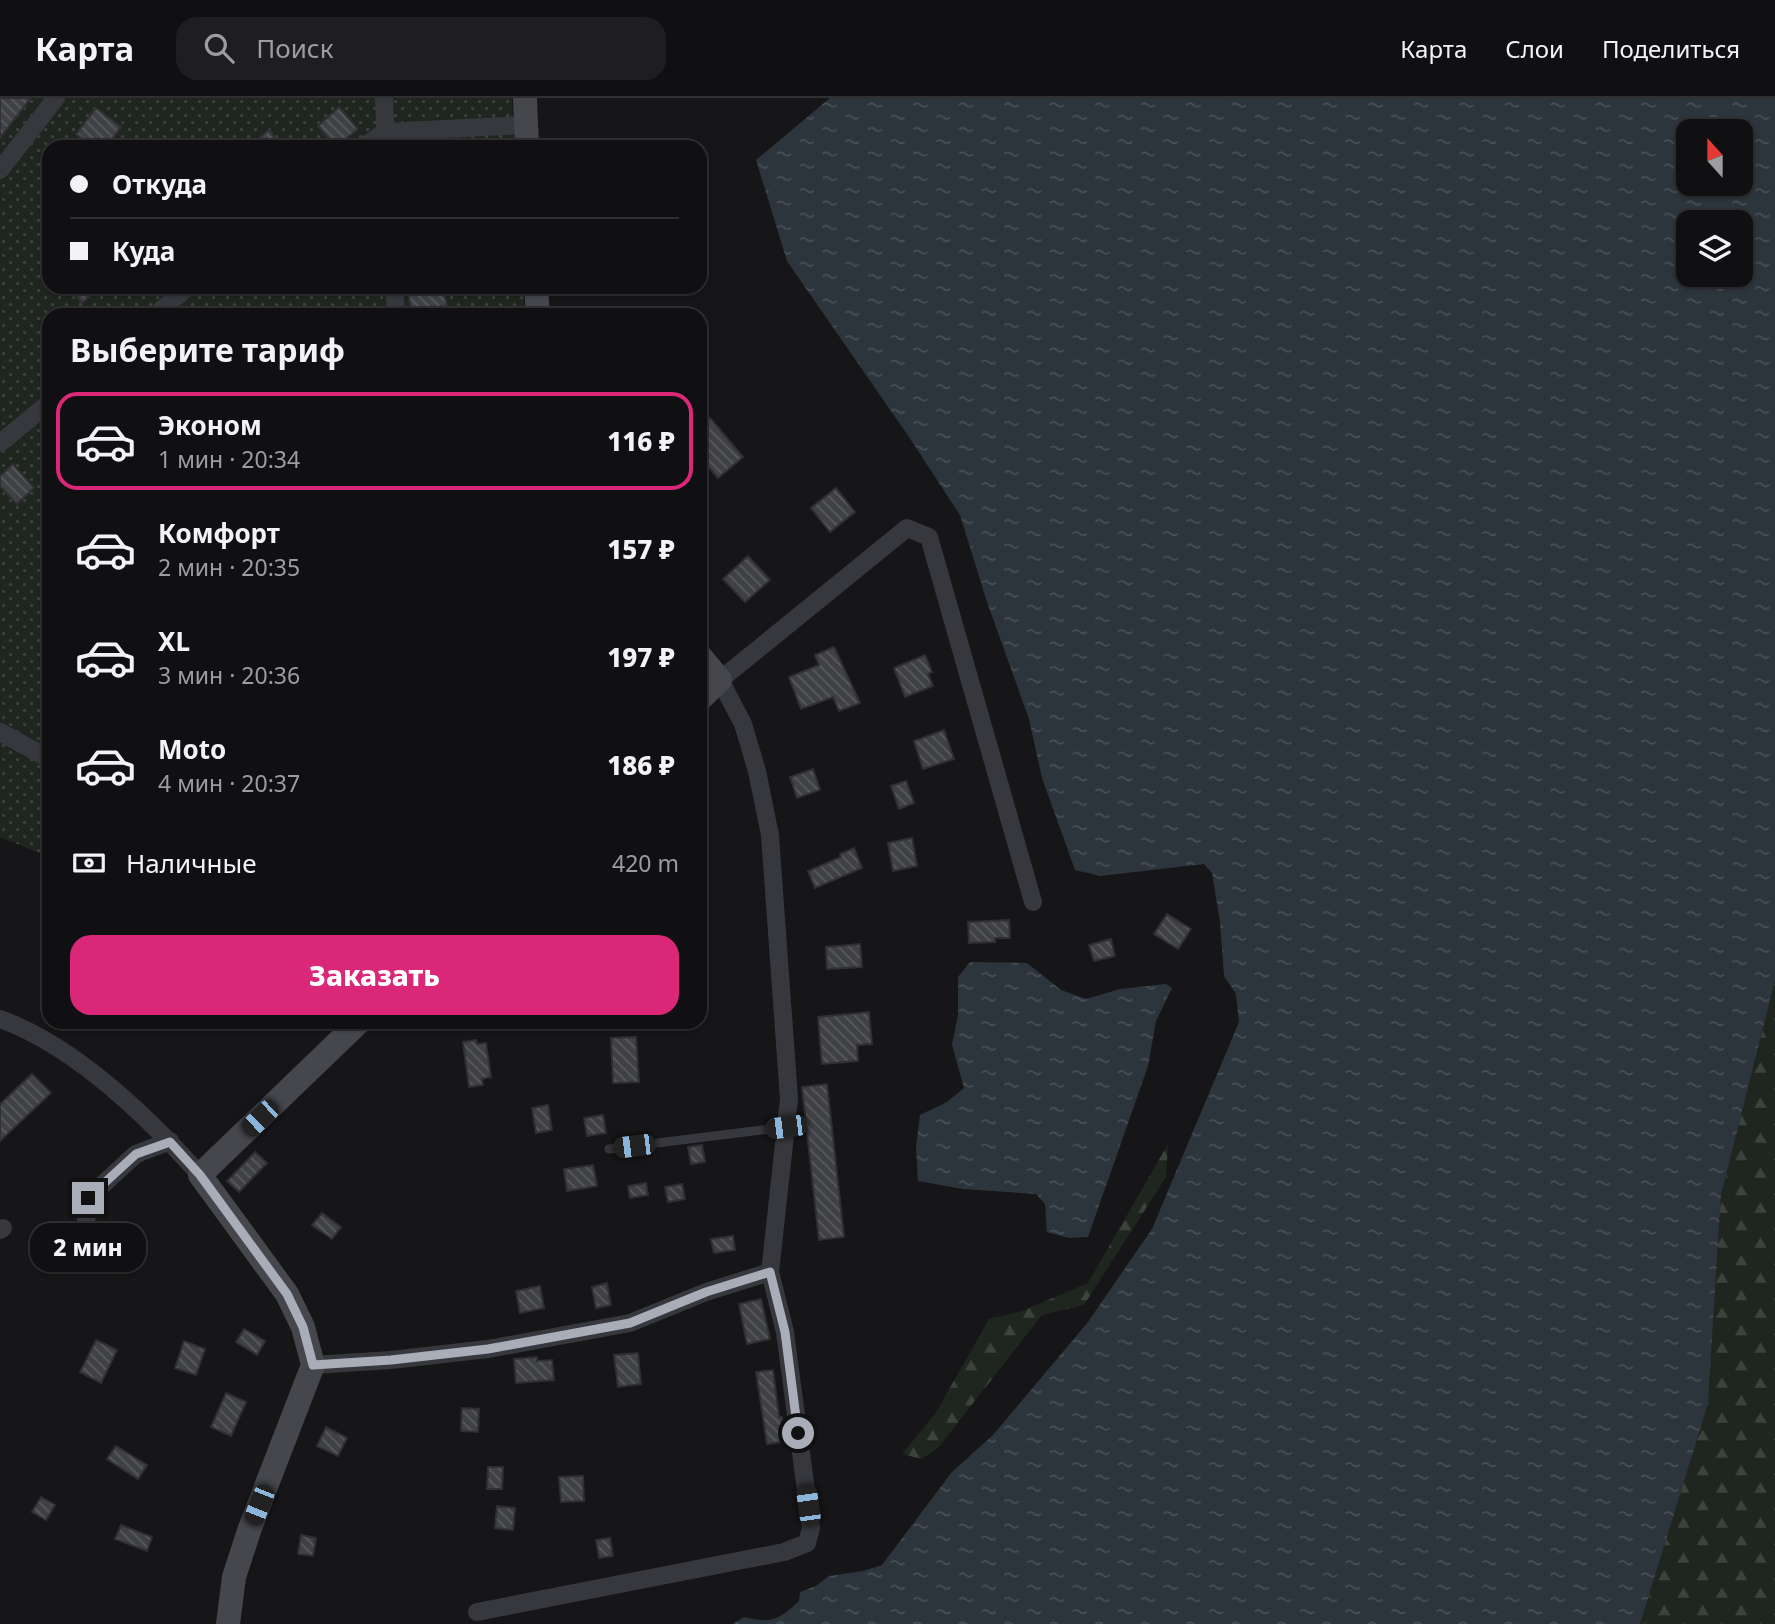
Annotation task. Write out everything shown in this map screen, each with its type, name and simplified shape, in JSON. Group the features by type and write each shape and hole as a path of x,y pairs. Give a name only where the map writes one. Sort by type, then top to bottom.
{"street":[{"path":"0,170 56,98"},
{"path":"384,98 385,139 527,114"},
{"path":"163,308 180,294"},
{"path":"0,443 42,409"},
{"path":"707,692 908,528 929,537 1033,902"},
{"path":"477,1612 784,1552 807,1543 811,1528 785,1332 770,1272 789,1099 770,835 757,771 743,724 720,680 707,664"},
{"path":"0,732 42,755"},
{"path":"0,1019 53,1044 122,1097 170,1142 200,1175 287,1294 303,1327 313,1365 246,1540 234,1577 228,1624"},
{"path":"200,1175 352,1029"},
{"path":"103,1254 86,1222 88,1198 136,1154 170,1142"},
{"path":"313,1365 391,1360 488,1349 630,1323 706,1292 770,1272"}],"lane":[{"path":"608,1149 786,1127"}],"green space":[{"path":"0,98 512,98 514,140 42,140 42,294 524,294 524,308 42,308 42,854 0,837"},
{"path":"1775,981 1775,1624 1640,1624 1708,1404 1721,1195"},
{"path":"1168,1144 1166,1177 1084,1305 1042,1315 938,1448 922,1459 902,1454 935,1414 989,1319 1022,1311 1088,1283"}],"water":[{"path":"830,98 1775,98 1775,981 1721,1195 1708,1404 1640,1624 733,1624 744,1617 774,1619 799,1601 800,1592 816,1586 829,1576 882,1565 952,1472 993,1435 1088,1322 1152,1229 1239,1022 1236,994 1224,976 1220,922 1212,873 1204,864 1100,876 1075,870 1042,778 1029,719 987,602 960,515 787,261 756,160"},
{"path":"970,962 1027,963 1061,990 1086,999 1120,989 1166,984 1172,988 1156,1021 1148,1066 1088,1237 1069,1238 1047,1232 1045,1204 1036,1194 963,1189 918,1181 916,1147 920,1115 947,1102 964,1088 952,1045 958,1015 958,977"}],"building":[{"path":"0,98 31,98 0,138"},
{"path":"339,107 358,129 345,140 330,140 318,126"},
{"path":"96,108 121,127 111,140 84,140 76,134"},
{"path":"269,130 277,140 257,140"},
{"path":"75,294 92,294 82,303"},
{"path":"408,294 444,294 447,306 429,308 411,308"},
{"path":"710,418 743,457 718,478 707,465 707,420"},
{"path":"13,464 34,488 17,504 0,486 0,476"},
{"path":"836,488 855,512 830,532 811,508"},
{"path":"748,556 770,580 745,602 723,579"},
{"path":"834,647 860,703 839,711 833,697 801,709 789,677 819,665 815,655"},
{"path":"925,655 932,672 928,674 933,686 905,697 894,668"},
{"path":"944,730 954,759 923,769 914,741"},
{"path":"813,769 820,790 797,798 790,777"},
{"path":"906,781 914,803 899,809 891,786"},
{"path":"912,838 917,866 893,871 888,843"},
{"path":"854,848 862,868 815,888 808,871 841,857 840,854"},
{"path":"1167,914 1191,929 1178,949 1154,934"},
{"path":"1009,920 1010,938 995,938 995,942 969,943 968,922"},
{"path":"1111,939 1115,956 1094,961 1089,945"},
{"path":"860,944 862,967 827,969 826,947"},
{"path":"869,1012 872,1044 857,1045 858,1061 822,1064 818,1017"},
{"path":"636,1037 639,1082 613,1083 611,1038"},
{"path":"476,1040 477,1044 486,1043 491,1077 482,1079 483,1085 469,1087 463,1042"},
{"path":"32,1074 51,1093 0,1141 0,1104"},
{"path":"827,1084 844,1237 819,1240 802,1087"},
{"path":"548,1105 552,1130 536,1133 532,1108"},
{"path":"603,1115 606,1133 587,1136 584,1118"},
{"path":"702,1145 705,1162 691,1164 688,1147"},
{"path":"255,1152 267,1163 239,1192 227,1181"},
{"path":"593,1165 597,1186 567,1191 564,1169"},
{"path":"646,1183 648,1195 630,1198 628,1186"},
{"path":"682,1184 685,1199 668,1202 665,1187"},
{"path":"322,1213 341,1227 332,1239 312,1225"},
{"path":"733,1236 735,1250 714,1253 711,1239"},
{"path":"607,1283 611,1305 596,1308 592,1287"},
{"path":"540,1286 544,1308 520,1313 516,1291"},
{"path":"761,1299 770,1339 747,1344 739,1304"},
{"path":"244,1329 265,1341 257,1355 236,1342"},
{"path":"96,1340 117,1350 101,1383 80,1372"},
{"path":"184,1341 205,1349 196,1375 175,1368"},
{"path":"638,1353 641,1384 618,1387 614,1355"},
{"path":"537,1357 537,1361 552,1360 554,1380 516,1383 514,1359"},
{"path":"773,1370 779,1417 782,1417 786,1441 767,1444 756,1372"},
{"path":"226,1393 246,1402 231,1436 211,1427"},
{"path":"462,1408 479,1409 478,1432 461,1431"},
{"path":"326,1427 347,1438 338,1456 317,1446"},
{"path":"116,1446 147,1465 138,1479 107,1459"},
{"path":"488,1467 503,1467 502,1489 487,1489"},
{"path":"583,1476 584,1501 561,1502 559,1477"},
{"path":"41,1497 55,1505 46,1520 32,1512"},
{"path":"497,1506 515,1508 513,1530 495,1528"},
{"path":"121,1525 152,1537 147,1551 115,1539"},
{"path":"301,1535 316,1538 313,1556 298,1554"},
{"path":"610,1538 613,1556 599,1558 596,1540"}],"route":[{"path":"88,1198 136,1154 170,1142 200,1175 287,1294 303,1327 313,1365 391,1360 488,1349 630,1323 706,1292 770,1272 785,1332 798,1433"}]}
